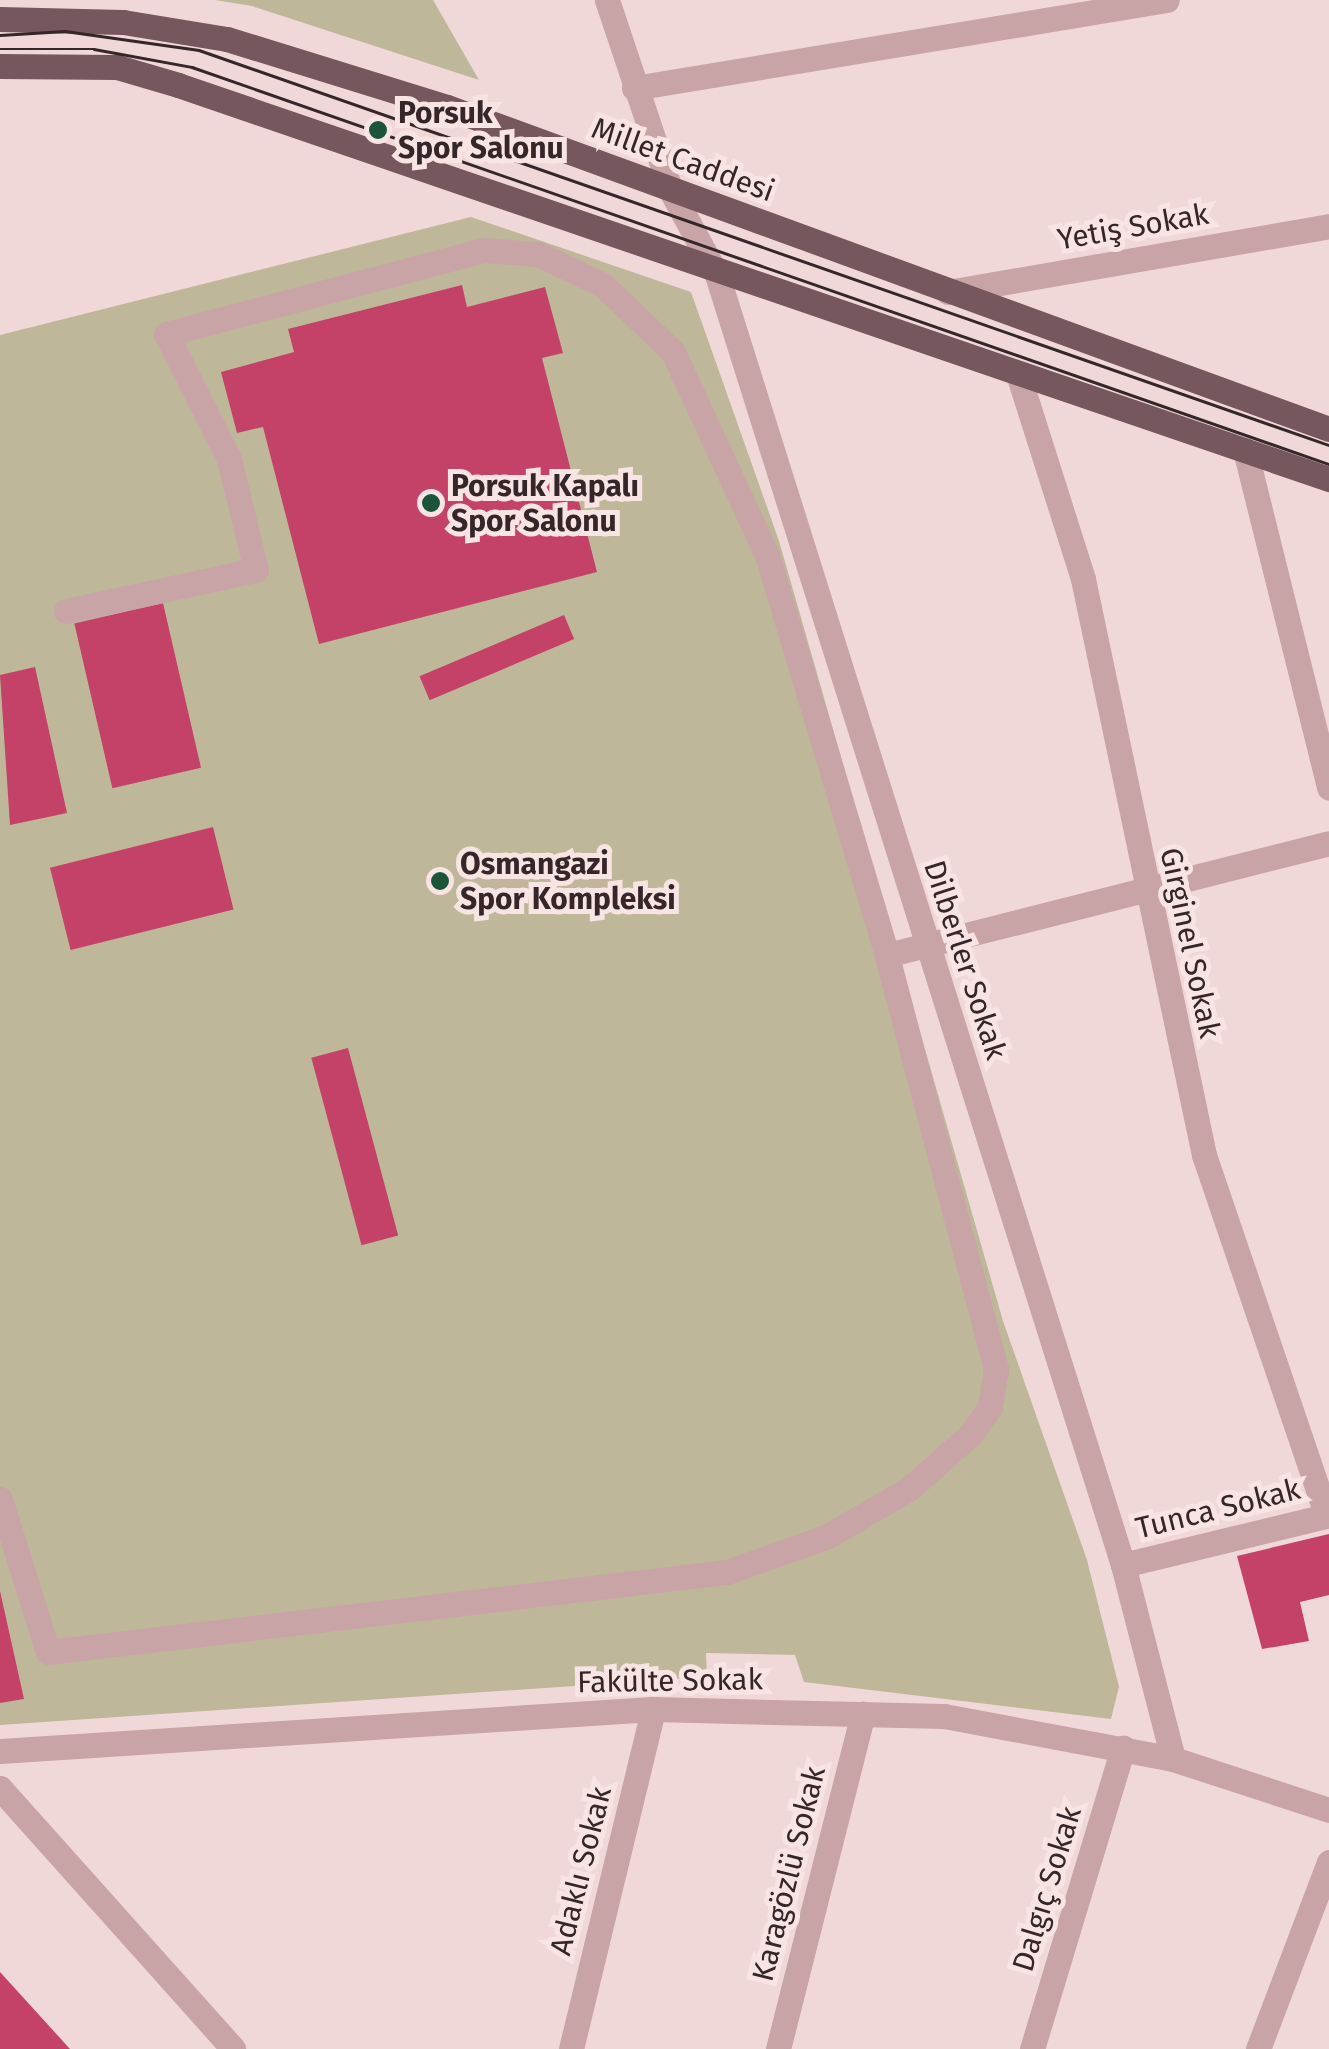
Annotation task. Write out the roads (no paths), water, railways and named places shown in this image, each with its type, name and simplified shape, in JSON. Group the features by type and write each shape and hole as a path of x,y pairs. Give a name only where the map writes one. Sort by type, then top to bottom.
{"main road":[{"name":"Millet Caddesi","path":"0,20 123,22 227,39 671,190 1329,429"},
{"path":"0,66 69,63 162,80 717,276 1329,479"}],"street":[{"name":"Dilberler Sokak","path":"606,0 671,190 717,276 1123,1565 1173,1759"},
{"path":"634,88 1166,0"},
{"name":"Yetiş Sokak","path":"948,292 1329,226"},
{"path":"0,1499 48,1652 727,1572 828,1536 910,1488 970,1434 990,1407 996,1369 887,955 767,555 673,352 603,284 538,254 484,250 166,334 228,459 256,570 66,611"},
{"name":"Girginel Sokak","path":"1020,377 1084,579 1144,895 1204,1154 1328,1516"},
{"path":"1245,450 1329,788"},
{"path":"887,955 1144,895 1329,843"},
{"name":"Tunca Sokak","path":"1123,1565 1328,1516"},
{"name":"Fakülte Sokak","path":"0,1751 654,1709 944,1716 1173,1759 1329,1810"},
{"name":"Adaklı Sokak","path":"571,2049 654,1709"},
{"name":"Karagözlü Sokak","path":"778,2049 862,1714"},
{"name":"Dalgıç Sokak","path":"1032,2049 1123,1748"},
{"path":"0,1788 232,2049"},
{"path":"1258,2049 1329,1862"}],"tram line":[{"path":"0,35 65,31 199,50 1329,445"},
{"path":"0,49 94,49 192,67 1329,464"}],"place":[{"name":"Porsuk Spor Salonu","path":"378,130"},
{"name":"Porsuk Kapalı Spor Salonu","path":"431,503"},
{"name":"Osmangazi Spor Kompleksi","path":"440,881"}]}
